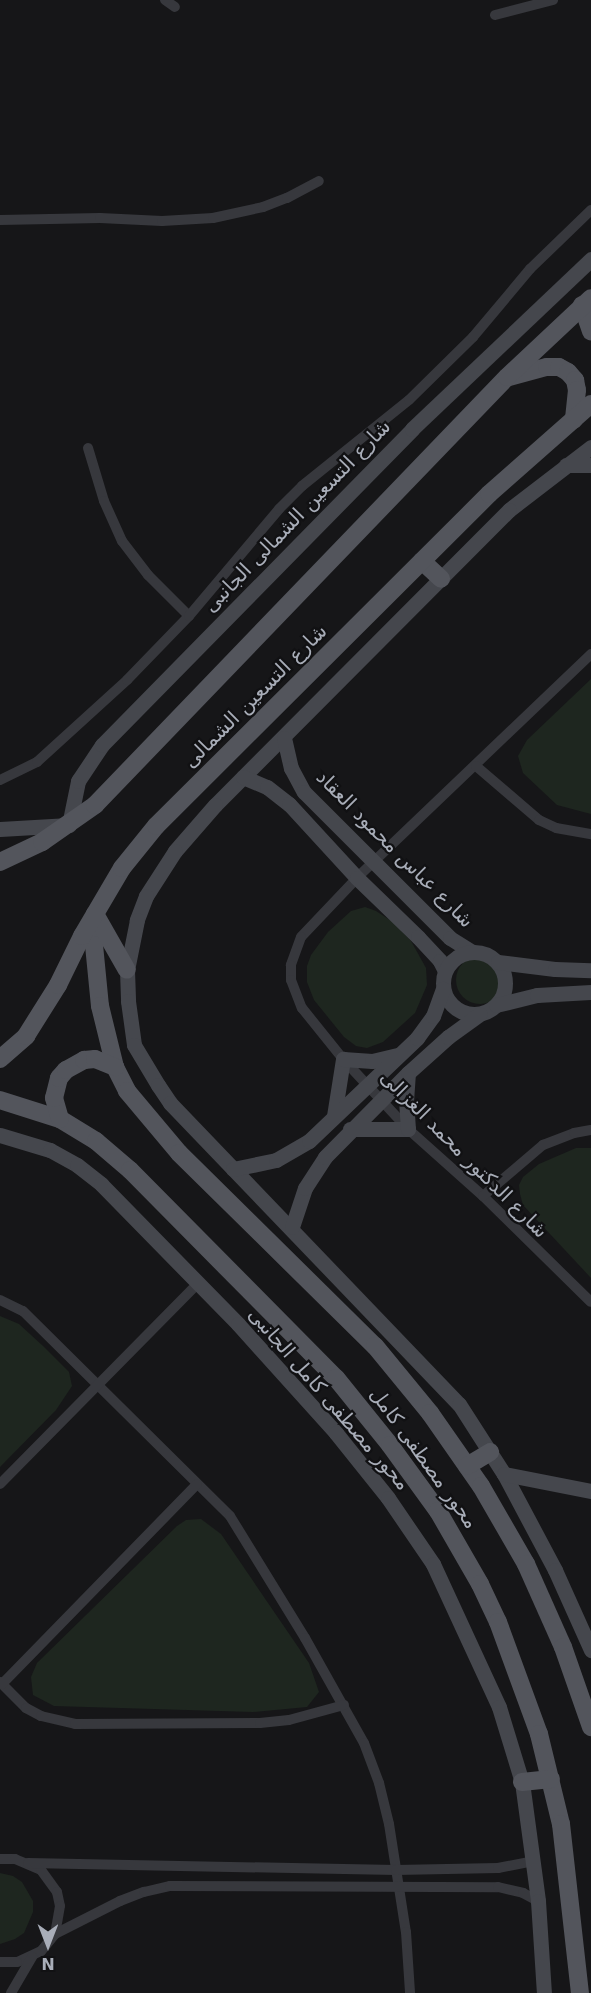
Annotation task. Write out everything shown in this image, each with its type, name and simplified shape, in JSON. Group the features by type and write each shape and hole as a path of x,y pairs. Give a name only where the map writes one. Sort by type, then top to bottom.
{"main road":[{"name":"شارع التسعين الشمالى","path":"0,862 42,842 69,825 123,779 507,377 587,302"},
{"path":"587,302 591,331"},
{"path":"507,377 547,367 559,368 568,372 575,380 577,390 574,420"},
{"name":"شارع التسعين الشمالى","path":"0,1059 26,1036 58,985 122,868 156,826 489,494 591,404"},
{"path":"422,561 441,579"},
{"path":"95,914 127,970"},
{"name":"محور مصطفى كامل","path":"95,914 98,995 115,1067 127,1091 160,1134 375,1346 430,1413 467,1466 526,1564 563,1647 591,1727"},
{"path":"60,1119 54,1098 59,1078 66,1070 84,1060 95,1059 115,1067"},
{"name":"محور مصطفى كامل","path":"0,1100 60,1119 96,1142 130,1170 336,1378 415,1478 460,1546 493,1613 528,1701 551,1779 568,1870 580,1993"},
{"path":"467,1466 490,1452"},
{"path":"522,1782 551,1779"}],"street":[{"path":"165,0 175,7"},
{"path":"495,15 553,0"},
{"path":"0,220 162,221 213,218 271,204 319,181"},
{"path":"0,780 37,762 53,750 128,681 189,616 279,509 302,486 409,400 473,337 536,263 591,210"},
{"name":"شارع التسعين الشمالى الجانبى","path":"69,825 78,782 102,745 412,429 591,259"},
{"path":"591,447 509,510 194,829 159,872 137,920 127,970 128,1001 134,1045 144,1065 170,1102 292,1227 451,1396 504,1474 555,1570 591,1650"},
{"path":"88,448 104,501 122,541 148,576 189,616"},
{"path":"566,465 591,465"},
{"name":"شارع الدكتور محمد الغزالى","path":"591,654 357,878 301,937 291,965 291,980 302,1008 343,1059 408,1129 483,1196 591,1302"},
{"name":"شارع عباس محمود العقاد","path":"284,738 291,768 304,792 450,938 472,952"},
{"path":"476,766 539,820 556,828 591,834"},
{"path":"243,777 279,795 357,878 418,937 440,961 445,971"},
{"path":"0,829 69,825"},
{"path":"233,1169 276,1160 309,1142 401,1054 433,1016 443,989 445,971 455,957 472,952 488,955 498,962 555,969 591,969"},
{"path":"496,1005 505,984 498,962"},
{"path":"443,989 446,997 457,1009 480,1014"},
{"path":"292,1227 314,1172 350,1129 448,1037 496,1005 537,995 591,992"},
{"path":"334,1116 343,1059 372,1061 401,1054"},
{"path":"350,1129 408,1129 406,1101 408,1073"},
{"path":"483,1196 543,1145 574,1132 591,1130"},
{"name":"محور مصطفى كامل الجانبى","path":"0,1135 50,1150 77,1165 101,1184 238,1324 336,1433 388,1498 433,1564 499,1707 522,1782 538,1901 544,1993"},
{"path":"0,1484 197,1284"},
{"path":"0,1300 23,1311 239,1527 344,1705 364,1743 379,1783 399,1886 409,1955 410,1993"},
{"path":"504,1474 591,1491"},
{"path":"197,1484 1,1683 34,1712 58,1722 75,1724 260,1723 298,1718 344,1705"},
{"path":"1,1859 28,1863 396,1870 498,1868 533,1861"},
{"path":"0,1962 17,1962 41,1951 55,1934 60,1920 57,1892 41,1870 28,1863"},
{"path":"55,1934 144,1892 170,1887 498,1887 523,1893 538,1901"},
{"path":"11,1993 32,1957"}],"shaded area":[{"path":"591,679 591,814 557,805 523,773 518,756 527,740"},
{"path":"365,907 393,922 411,941 426,968 427,985 415,1013 383,1042 367,1048 356,1046 344,1037 314,1000 307,982 307,966 311,955 328,932 351,911"},
{"path":"475,956 485,956 497,963 504,975 504,985 497,997 485,1004 475,1004 460,993 456,985 456,975 467,960"},
{"path":"576,1148 591,1148 591,1278 523,1205 520,1194 519,1185 523,1177 539,1164"},
{"path":"0,1316 19,1324 43,1346 69,1372 72,1386 56,1410 0,1467"},
{"path":"201,1519 221,1534 309,1663 319,1692 307,1707 253,1712 54,1706 33,1695 31,1677 37,1663 177,1526 186,1520"},
{"path":"0,1873 13,1876 22,1882 33,1901 33,1912 24,1933 0,1944"}]}
